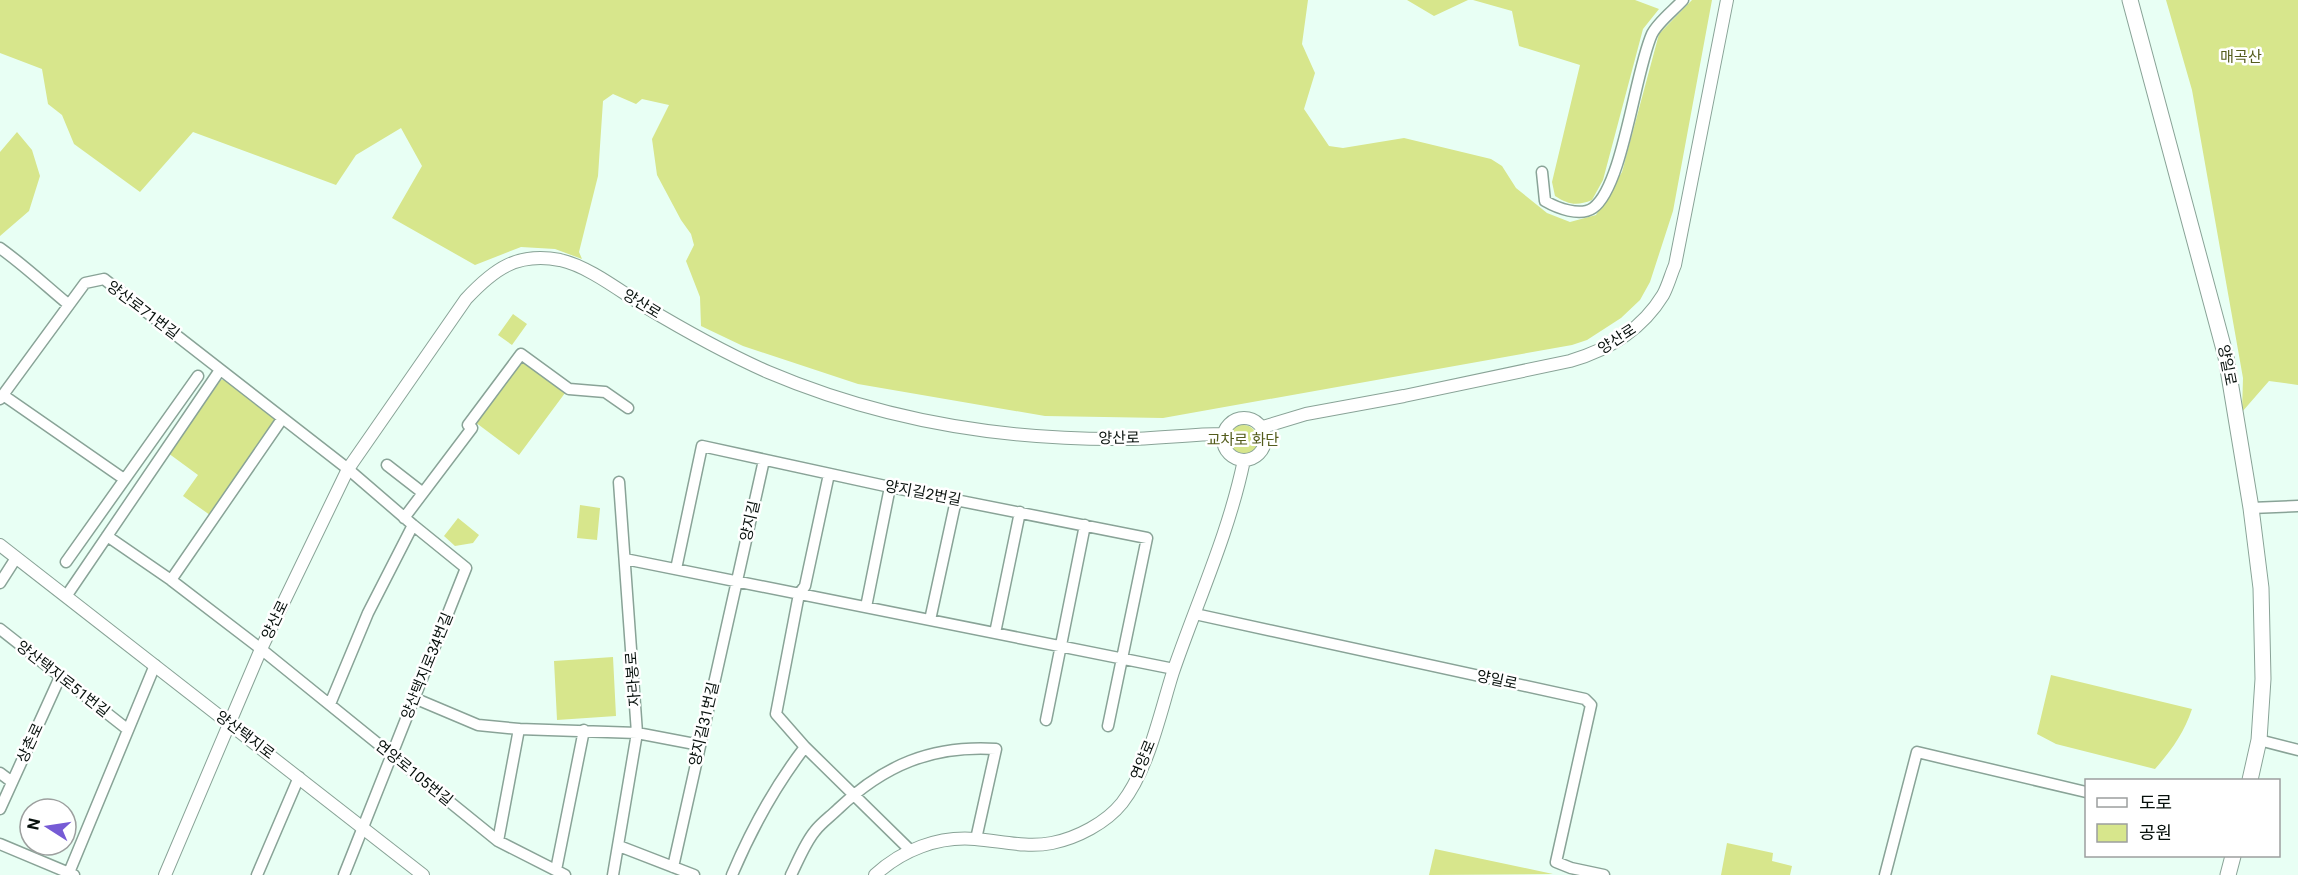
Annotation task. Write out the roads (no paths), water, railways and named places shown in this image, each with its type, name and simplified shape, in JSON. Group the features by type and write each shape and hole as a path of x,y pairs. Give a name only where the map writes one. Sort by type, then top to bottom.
{"main road":[{"name":"양일로","path":"2130,0 2226,357 2251,508 2261,588 2263,679 2259,740 2250,779"},
{"path":"2228,875 2232,857"}],"street":[{"path":"1542,171 1545,201 1556,207 1577,212 1593,208 1610,187 1653,33 1683,0"},
{"name":"양산로","path":"1263,427 1306,414 1569,361 1595,353 1631,332 1663,294 1675,264 1727,0"},
{"path":"0,248 33,272 38,280 69,305"},
{"name":"양산로","path":"165,875 261,649 348,468 465,299 485,278 508,264 527,259 547,258 575,265 730,354 805,387 868,407 936,423 1034,437 1125,439 1223,434"},
{"name":"양산로71번길","path":"2,397 85,283 104,279 348,468"},
{"path":"330,704 408,522 423,493 472,428 468,424 521,354 569,389 605,392 628,408"},
{"path":"67,596 220,370"},
{"path":"66,562 198,376"},
{"path":"2,397 124,478"},
{"path":"1242,417 1252,418 1263,427 1264,448 1254,458 1244,460 1233,457 1227,452 1223,434 1230,422 1242,417"},
{"path":"171,580 282,419"},
{"name":"양지길2번길","path":"676,569 702,446 890,487 1147,538 1121,658"},
{"name":"양지길","path":"736,581 764,460"},
{"name":"연양로","path":"875,875 910,850 939,842 976,839 1032,845 1052,843 1078,835 1113,813 1123,802 1148,753 1174,669 1238,491 1244,460"},
{"path":"387,465 423,493"},
{"name":"양산택지로34번길","path":"348,468 408,522 466,568 361,827 348,871"},
{"path":"829,474 805,586 800,594 776,714 805,747 910,850"},
{"name":"자라봉로","path":"613,875 637,733 619,482"},
{"path":"866,607 890,487"},
{"path":"930,620 956,500"},
{"path":"2251,508 2298,506"},
{"path":"995,633 1020,512"},
{"path":"1046,720 1084,525"},
{"name":"양산로","path":"108,536 171,580 261,649"},
{"name":"양산택지로","path":"0,545 423,875"},
{"path":"0,583 16,558"},
{"path":"625,559 1174,669"},
{"name":"양지길31번길","path":"673,867 736,581"},
{"name":"양일로","path":"1195,614 1585,699 1591,705 1556,862 1571,868 1604,875"},
{"name":"양산택지로51번길","path":"0,629 127,729"},
{"name":"연양로105번길","path":"261,649 498,842 560,873 570,799 584,730"},
{"path":"1108,726 1121,658"},
{"name":"양산택지로51번길","path":"70,874 127,729 155,665"},
{"name":"상촌로","path":"0,809 60,677"},
{"path":"414,698 471,723 519,729 637,733 700,745"},
{"path":"498,842 519,729"},
{"path":"2259,740 2298,750"},
{"path":"732,875 763,812 787,771 805,747"},
{"path":"791,874 815,831 867,783 916,759 966,748 996,749 976,839"},
{"path":"1885,875 1917,752 2085,792"},
{"path":"0,773 12,782"},
{"path":"257,875 299,777"},
{"path":"0,844 70,874"},
{"path":"619,846 694,875"}],"park label":[{"name":"매곡산","path":"2241,57"},
{"name":"교차로 화단","path":"1243,440"}]}
